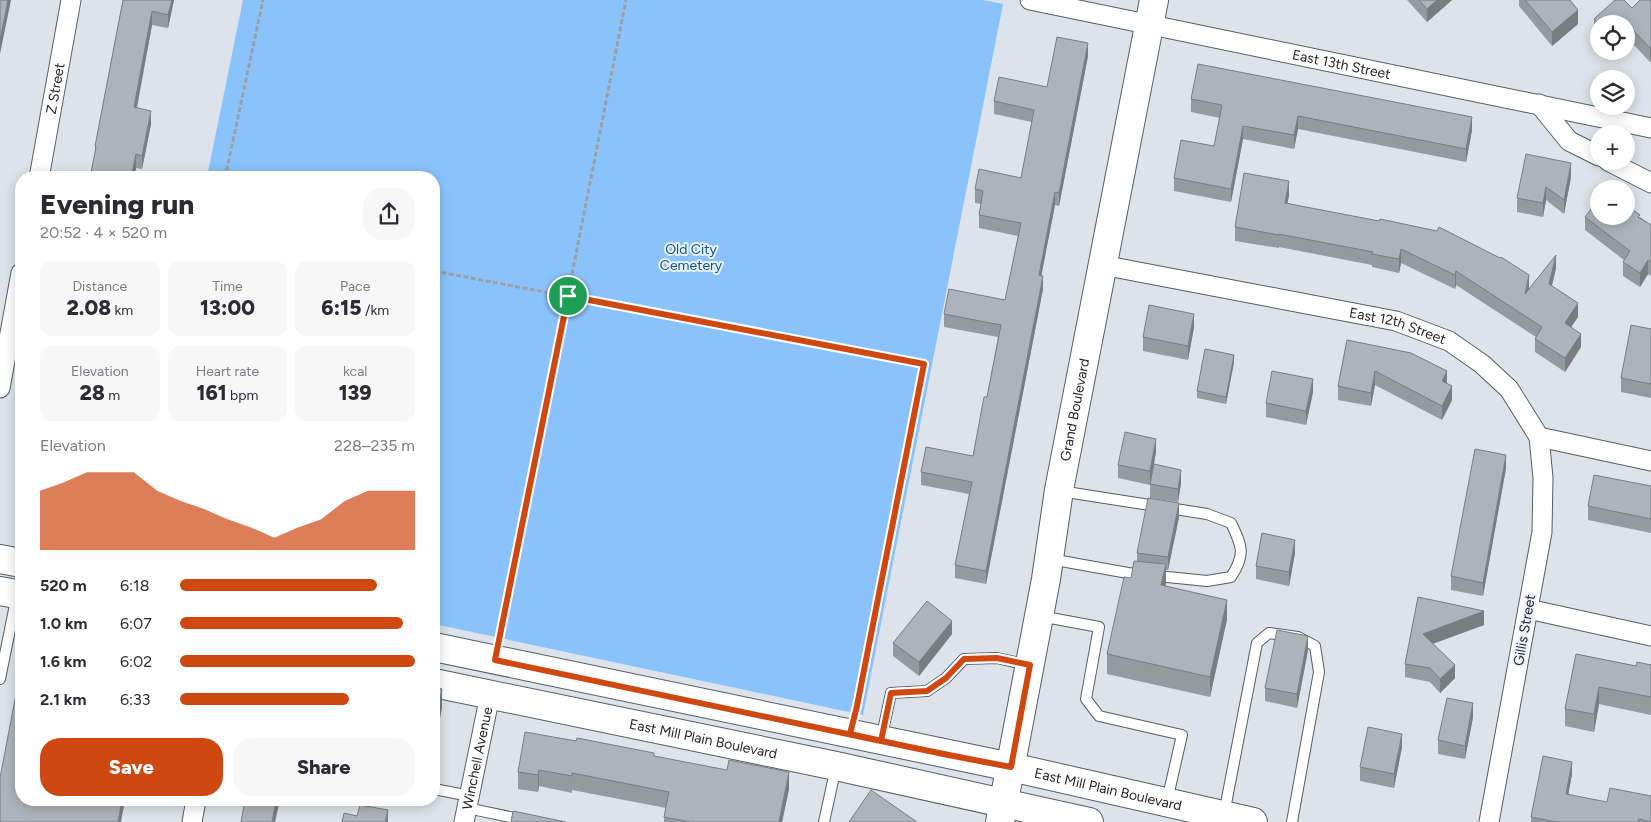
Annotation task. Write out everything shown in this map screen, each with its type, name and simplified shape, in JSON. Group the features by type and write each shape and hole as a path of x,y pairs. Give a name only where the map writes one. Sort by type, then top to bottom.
{"main road":[{"name":"Grand Boulevard","path":"1002,812 1039,616 1059,490 1152,13"},
{"path":"0,559 15,563"},
{"name":"East Mill Plain Boulevard","path":"440,648 1011,767 1253,822"},
{"name":"East Mill Plain Boulevard","path":"440,684 836,766 1002,812 1089,822"}],"street":[{"name":"Z Street","path":"40,171 71,0"},
{"name":"East 13th Street","path":"1030,0 1152,13 1539,104 1651,128"},
{"path":"1539,104 1569,141 1590,152"},
{"path":"1626,170 1651,183"},
{"name":"East 12th Street","path":"1102,265 1396,321 1450,341 1482,364 1509,389 1539,437"},
{"path":"0,388 15,305"},
{"path":"1539,437 1651,461"},
{"name":"Gillis Street","path":"1489,822 1542,532 1544,478 1539,437"},
{"path":"1528,609 1651,636"},
{"name":"Winchell Avenue","path":"467,809 490,695"},
{"path":"192,822 195,806"}],"lane":[{"path":"1049,559 1128,573 1207,581 1231,577 1240,563 1241,544 1231,523 1207,514 1059,490"},
{"path":"0,679 13,593"},
{"path":"1039,616 1099,627 1086,699 1099,716 1182,735 1167,802"},
{"path":"1224,815 1258,643 1269,633 1298,637 1315,646 1319,672 1292,822"},
{"path":"881,741 891,693 927,691 946,678 964,659 997,658 1030,665"},
{"path":"824,822 836,766"},
{"path":"440,792 467,809 534,822"}],"path":[{"path":"226,171 263,0"},
{"path":"495,660 626,0"},
{"path":"440,272 924,364 850,734"}],"green space":[{"name":"Old City Cemetery","path":"243,0 983,0 1003,4 863,715 440,625 440,171 208,171"}],"building":[{"path":"0,0 8,0 0,40"},
{"path":"123,0 172,0 168,15 152,11 134,107 151,111 142,156 136,154 132,171 91,171"},
{"path":"1419,0 1437,0 1427,9"},
{"path":"1525,0 1570,0 1578,10 1552,32"},
{"path":"1615,0 1624,0 1632,8 1640,0 1651,0 1651,48 1635,32 1635,15 1598,15"},
{"path":"1057,37 1088,43 1059,193 1055,192 1039,275 1043,276 986,571 955,565 972,482 921,472 926,447 973,456 984,397 987,397 1001,325 944,314 949,289 1005,300 1021,223 979,215 983,191 975,189 979,169 1021,178 1034,110 994,101 999,77 1047,87"},
{"path":"1198,64 1472,117 1466,149 1298,116 1294,135 1243,126 1231,189 1174,178 1181,140 1214,146 1222,105 1191,99"},
{"path":"1526,154 1571,163 1564,200 1546,187 1543,203 1517,198"},
{"path":"1244,173 1289,181 1285,203 1437,231 1439,227 1501,257 1529,275 1525,294 1556,255 1549,284 1578,303 1565,323 1581,334 1565,358 1535,339 1542,327 1456,271 1455,275 1401,249 1399,259 1372,254 1373,252 1235,227"},
{"path":"1590,211 1590,221 1585,217"},
{"path":"1635,211 1640,215 1638,217 1651,225 1651,262 1648,260 1640,273 1623,262 1630,251 1596,225 1635,225"},
{"path":"1149,305 1194,314 1188,346 1143,337"},
{"path":"1631,325 1651,329 1651,384 1621,378"},
{"path":"1347,340 1411,353 1447,371 1442,381 1452,386 1442,406 1375,371 1371,393 1338,386"},
{"path":"1205,349 1234,355 1226,397 1197,391"},
{"path":"1272,371 1313,379 1306,411 1266,403"},
{"path":"1125,432 1156,439 1150,471 1118,465"},
{"path":"1475,449 1506,455 1483,583 1451,576"},
{"path":"1154,464 1181,470 1178,489 1150,484"},
{"path":"1594,475 1651,486 1651,519 1588,506"},
{"path":"1148,498 1179,503 1168,557 1137,553"},
{"path":"1262,533 1295,540 1289,572 1256,566"},
{"path":"1134,561 1166,564 1161,585 1227,600 1210,677 1107,654 1124,577 1131,578"},
{"path":"1418,597 1484,611 1423,634 1455,665 1440,679 1430,668 1405,664"},
{"path":"927,601 952,621 919,662 893,643"},
{"path":"1277,630 1308,636 1297,694 1265,688"},
{"path":"1576,654 1636,666 1637,662 1651,665 1651,697 1599,687 1594,714 1565,709"},
{"path":"1447,698 1473,703 1465,746 1438,740"},
{"path":"15,699 15,806 121,806 118,822 0,822 0,778"},
{"path":"1368,727 1402,734 1394,774 1360,767"},
{"path":"525,732 576,741 577,738 654,753 654,756 727,770 729,760 789,772 779,822 691,822 664,817 669,792 572,773 572,776 539,770 538,775 518,772"},
{"path":"1543,756 1572,762 1566,794 1607,802 1610,788 1651,796 1651,822 1639,819 1638,822 1556,822 1531,817"},
{"path":"871,790 917,822 849,822"},
{"path":"244,806 275,806 272,822 241,822"},
{"path":"360,806 388,810 385,822 342,822 344,813 357,816"},
{"path":"513,811 566,822 511,822"}],"route":[{"path":"568,296 495,660 881,741 891,693 927,691 946,678 964,659 997,658 1030,665 1011,767 968,759 881,741 850,734 924,364 568,296"}]}
